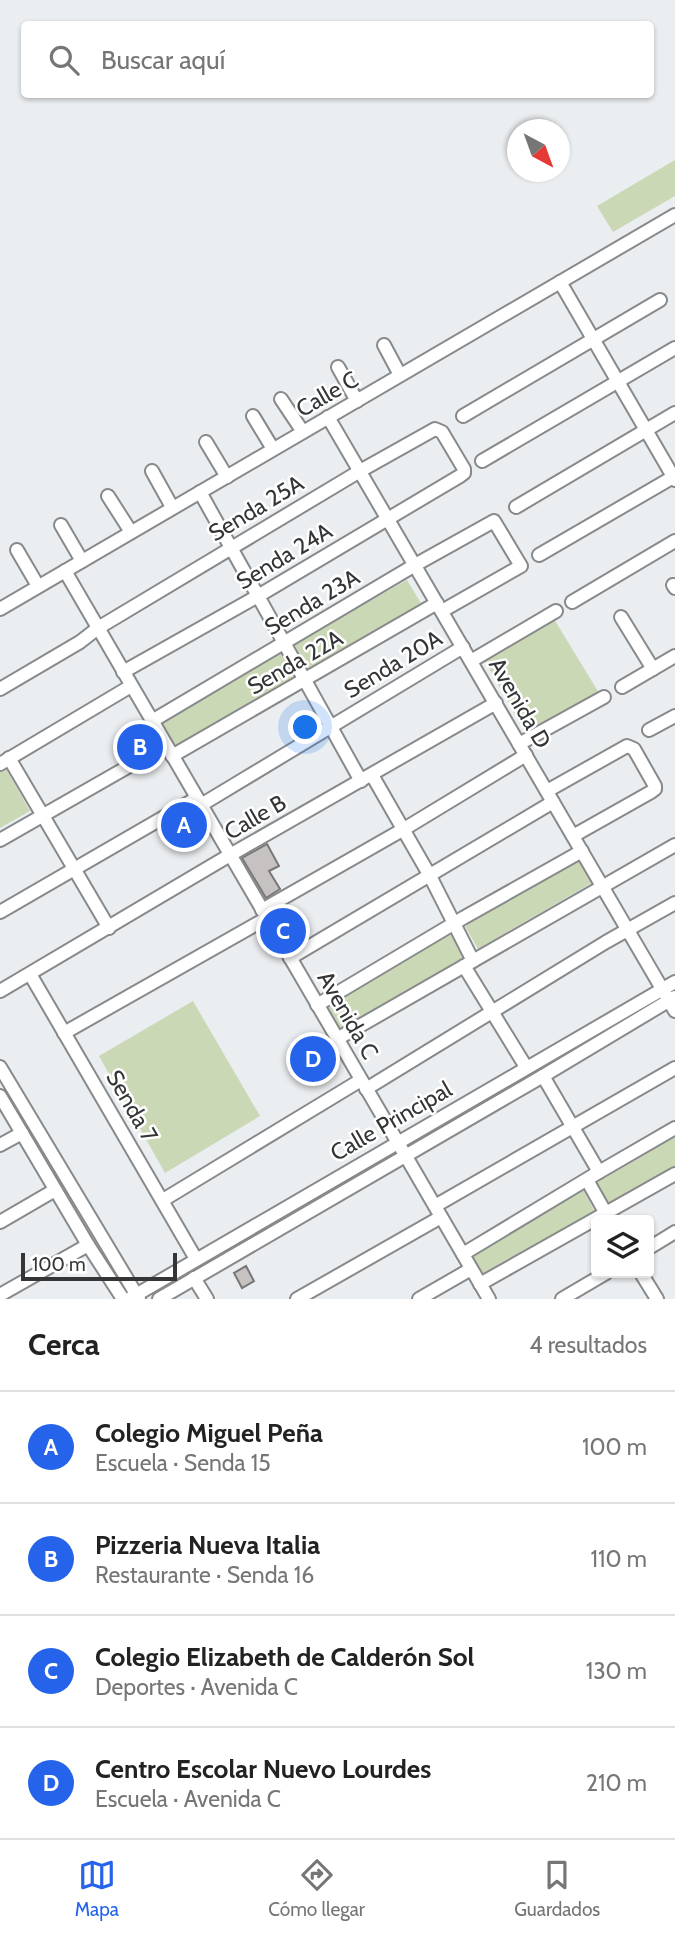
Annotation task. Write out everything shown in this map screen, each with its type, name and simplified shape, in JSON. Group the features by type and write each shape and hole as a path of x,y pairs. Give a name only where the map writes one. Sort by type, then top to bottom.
{"street":[{"name":"Calle C","path":"0,608 675,215"},
{"path":"539,555 674,478 560,282"},
{"path":"463,416 660,300"},
{"path":"384,345 400,375"},
{"path":"482,460 675,348"},
{"path":"338,367 357,401"},
{"path":"281,399 303,432"},
{"path":"516,507 675,413"},
{"path":"253,416 273,449"},
{"name":"Avenida D","path":"328,417 670,1000"},
{"name":"Senda 25A","path":"0,689 231,548 435,429 442,432 464,473"},
{"path":"206,442 226,477"},
{"path":"152,471 172,507"},
{"name":"Senda 24A","path":"123,672 258,596 464,473"},
{"path":"200,492 331,726 404,830 455,923 469,963 492,1010 526,1067"},
{"path":"108,496 131,532"},
{"name":"Senda 23A","path":"152,721 494,521 521,566"},
{"path":"61,525 82,561"},
{"path":"572,602 675,541"},
{"path":"17,550 38,586"},
{"name":"Senda 22A","path":"0,840 43,815 306,681 439,607 521,566"},
{"name":"Avenida C","path":"65,571 489,1299"},
{"path":"471,661 556,611"},
{"path":"621,617 653,669"},
{"name":"Senda 20A","path":"0,912 199,802 463,647"},
{"path":"622,687 675,656"},
{"path":"109,928 43,815 4,761 131,686"},
{"path":"65,1033 404,830 604,697"},
{"name":"Calle B","path":"0,991 230,855 496,704"},
{"path":"649,730 675,716"},
{"path":"290,958 430,876 627,746 631,747 655,789 573,836"},
{"path":"337,1039 675,845"},
{"path":"317,1005 582,851"},
{"path":"163,1200 675,903"},
{"name":"Senda 7","path":"30,974 196,1259"},
{"name":"Calle Principal","path":"159,1299 670,1000 675,982"},
{"name":"Calle Principal","path":"135,1298 196,1259 526,1067 670,1000"},
{"path":"0,1067 135,1298"},
{"path":"297,1299 573,1126 675,1068"},
{"path":"543,1076 599,1172"},
{"path":"0,1096 123,1299"},
{"path":"463,1254 675,1128"},
{"path":"0,1145 22,1133"},
{"path":"611,1215 675,1174"},
{"path":"587,1180 607,1215"},
{"path":"0,1222 55,1190"},
{"path":"480,1284 591,1226"},
{"path":"654,1245 675,1232"},
{"path":"0,1295 88,1245"},
{"path":"419,1299 471,1269"},
{"path":"194,1278 207,1299"},
{"path":"562,1299 598,1278"},
{"path":"644,1278 657,1299"}],"green space":[{"path":"675,160 675,196 613,232 597,206"},
{"path":"407,580 422,605 308,669 294,644"},
{"path":"554,619 599,693 527,736 483,658"},
{"path":"282,650 298,679 174,749 159,722"},
{"path":"5,767 30,811 0,828 0,769"},
{"path":"581,857 595,881 478,949 465,926"},
{"path":"281,909 302,944 285,954 266,918"},
{"path":"449,930 467,960 339,1035 322,1006"},
{"path":"193,1001 260,1116 165,1173 99,1056"},
{"path":"675,1135 675,1167 608,1204 595,1179"},
{"path":"582,1187 595,1212 479,1278 465,1259"}],"building":[{"path":"185,815 194,831 184,838 174,821"},
{"path":"267,844 279,866 269,871 280,889 266,898 242,858"},
{"path":"246,1266 254,1281 242,1288 234,1273"}],"place":[{"name":"Pizzeria Nueva Italia","path":"140,747"},
{"name":"Colegio Miguel Peña","path":"184,825"},
{"name":"Colegio Elizabeth de Calderón Sol","path":"283,931"},
{"name":"Centro Escolar Nuevo Lourdes","path":"313,1059"}]}
